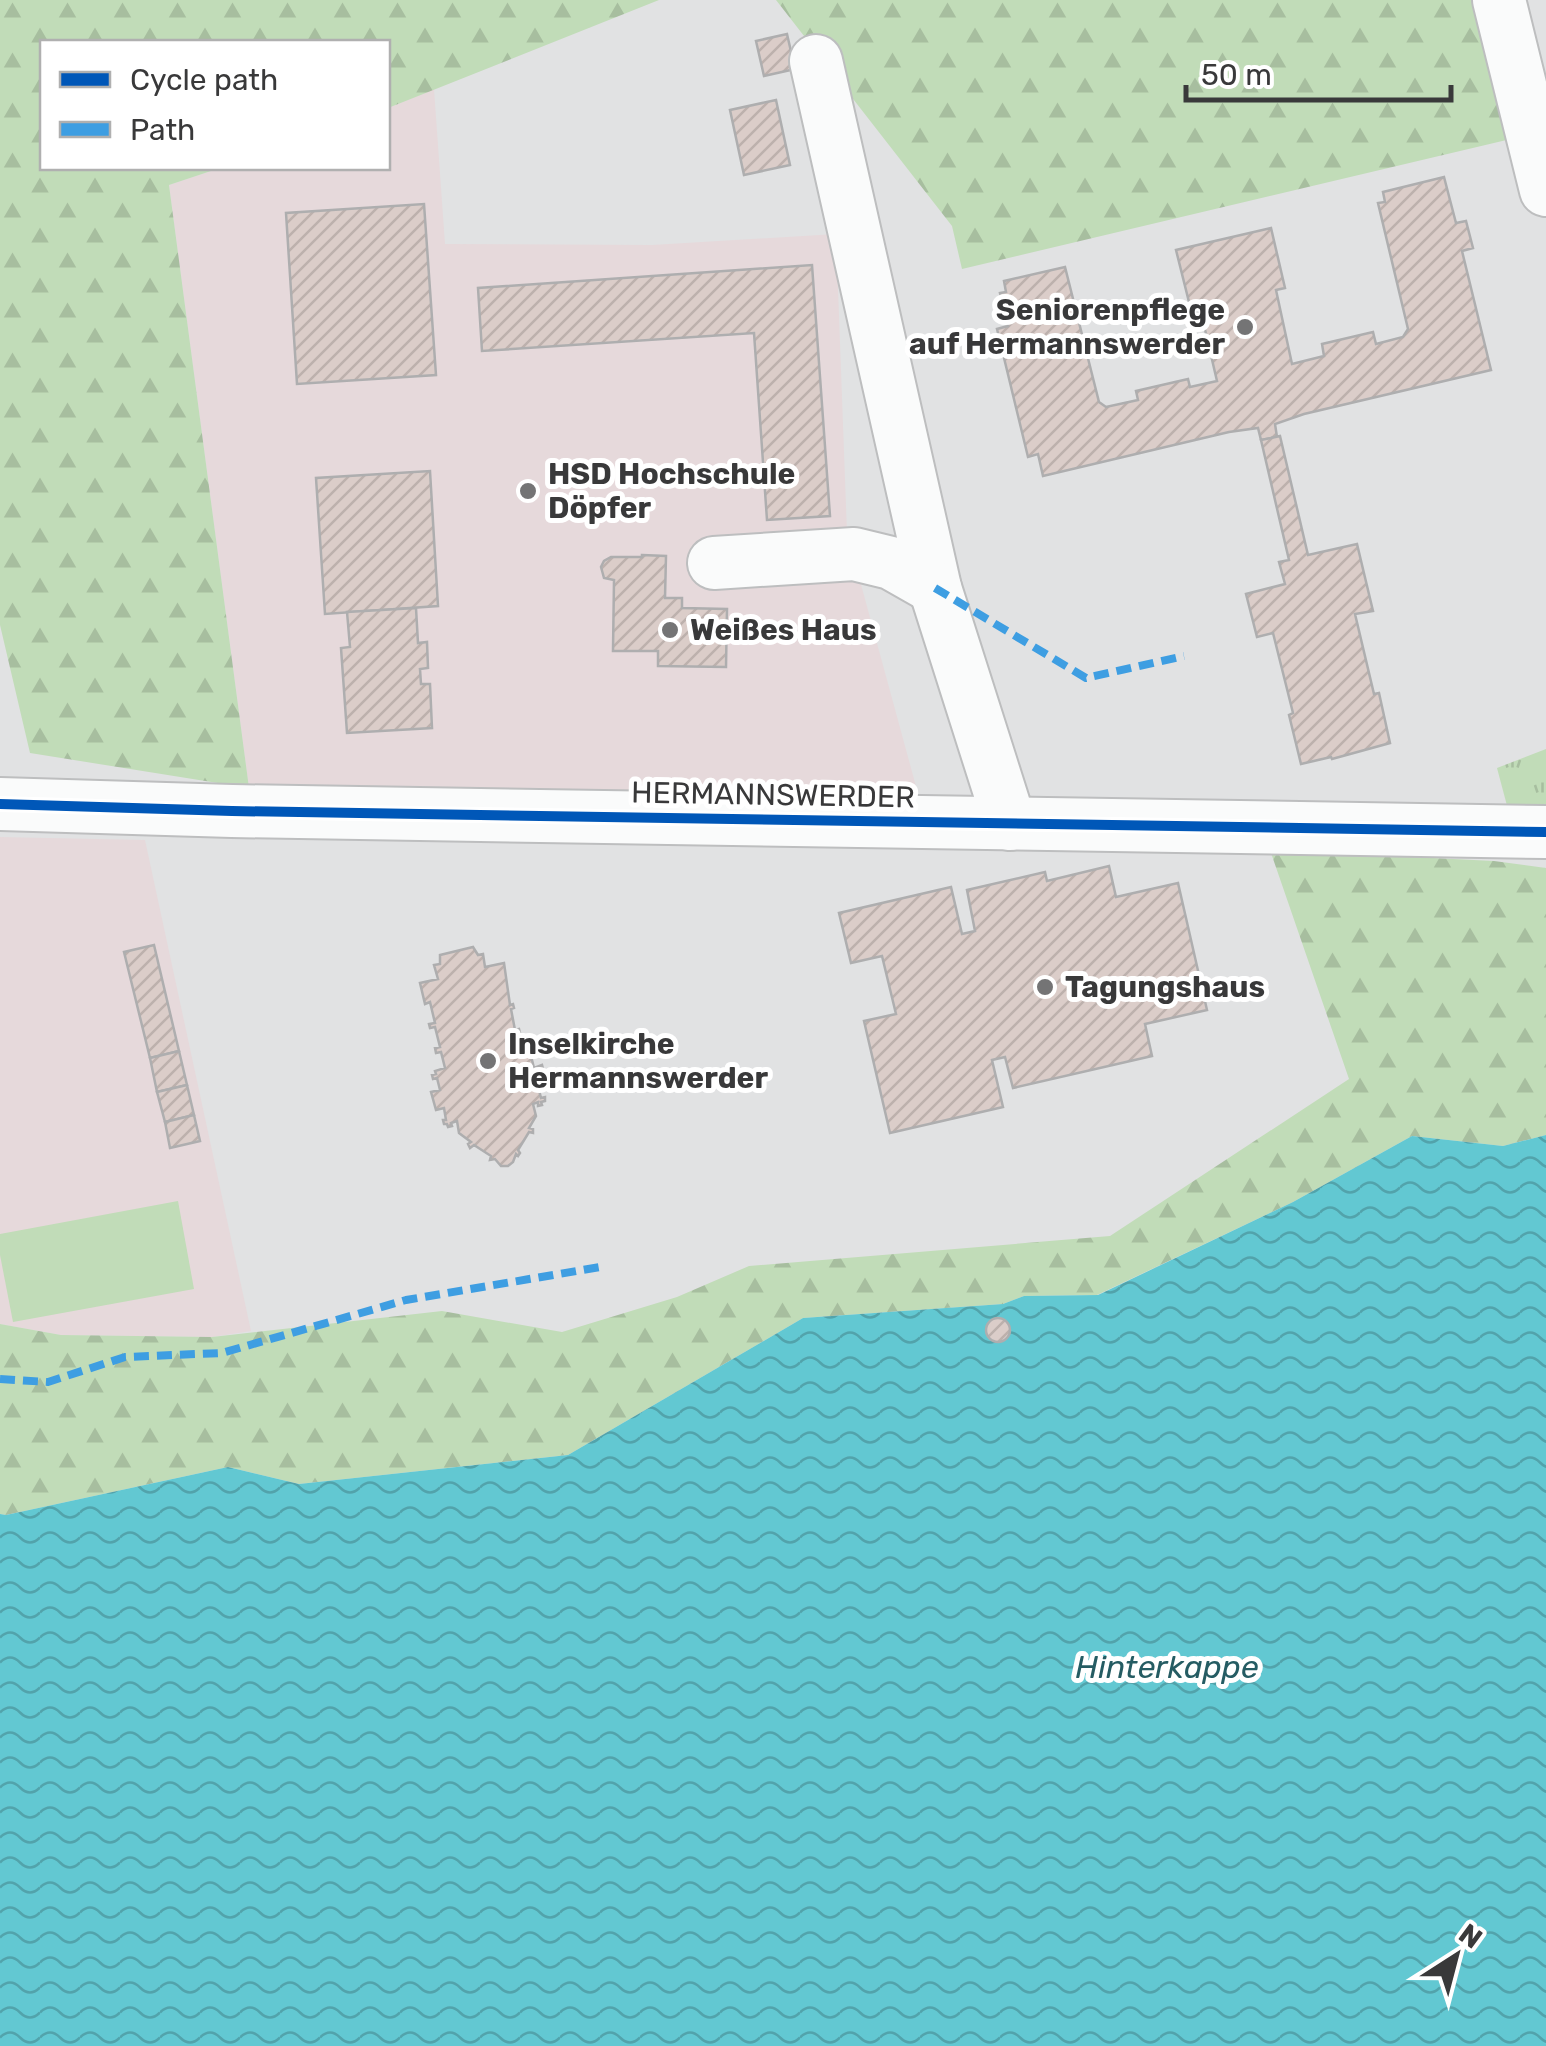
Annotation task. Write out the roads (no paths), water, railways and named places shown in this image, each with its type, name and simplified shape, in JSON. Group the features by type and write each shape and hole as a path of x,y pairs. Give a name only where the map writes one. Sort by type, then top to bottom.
{"street":[{"path":"1499,0 1546,190"},
{"path":"816,61 935,588 1010,824"},
{"path":"714,563 854,554 891,563 935,588"},
{"name":"HERMANNSWERDER","path":"0,804 1546,832"}],"water":[{"name":"Hinterkappe","path":"1546,1135 1546,2046 0,2046 0,1514 228,1467 299,1484 568,1455 803,1318 1003,1304 1024,1296 1098,1295 1293,1202 1412,1136 1503,1146"}],"place":[{"name":"Seniorenpflege auf Hermannswerder","path":"1245,327"},
{"name":"HSD Hochschule Döpfer","path":"528,491"},
{"name":"Weißes Haus","path":"670,630"},
{"name":"Tagungshaus","path":"1045,987"},
{"name":"Inselkirche Hermannswerder","path":"488,1061"}]}
